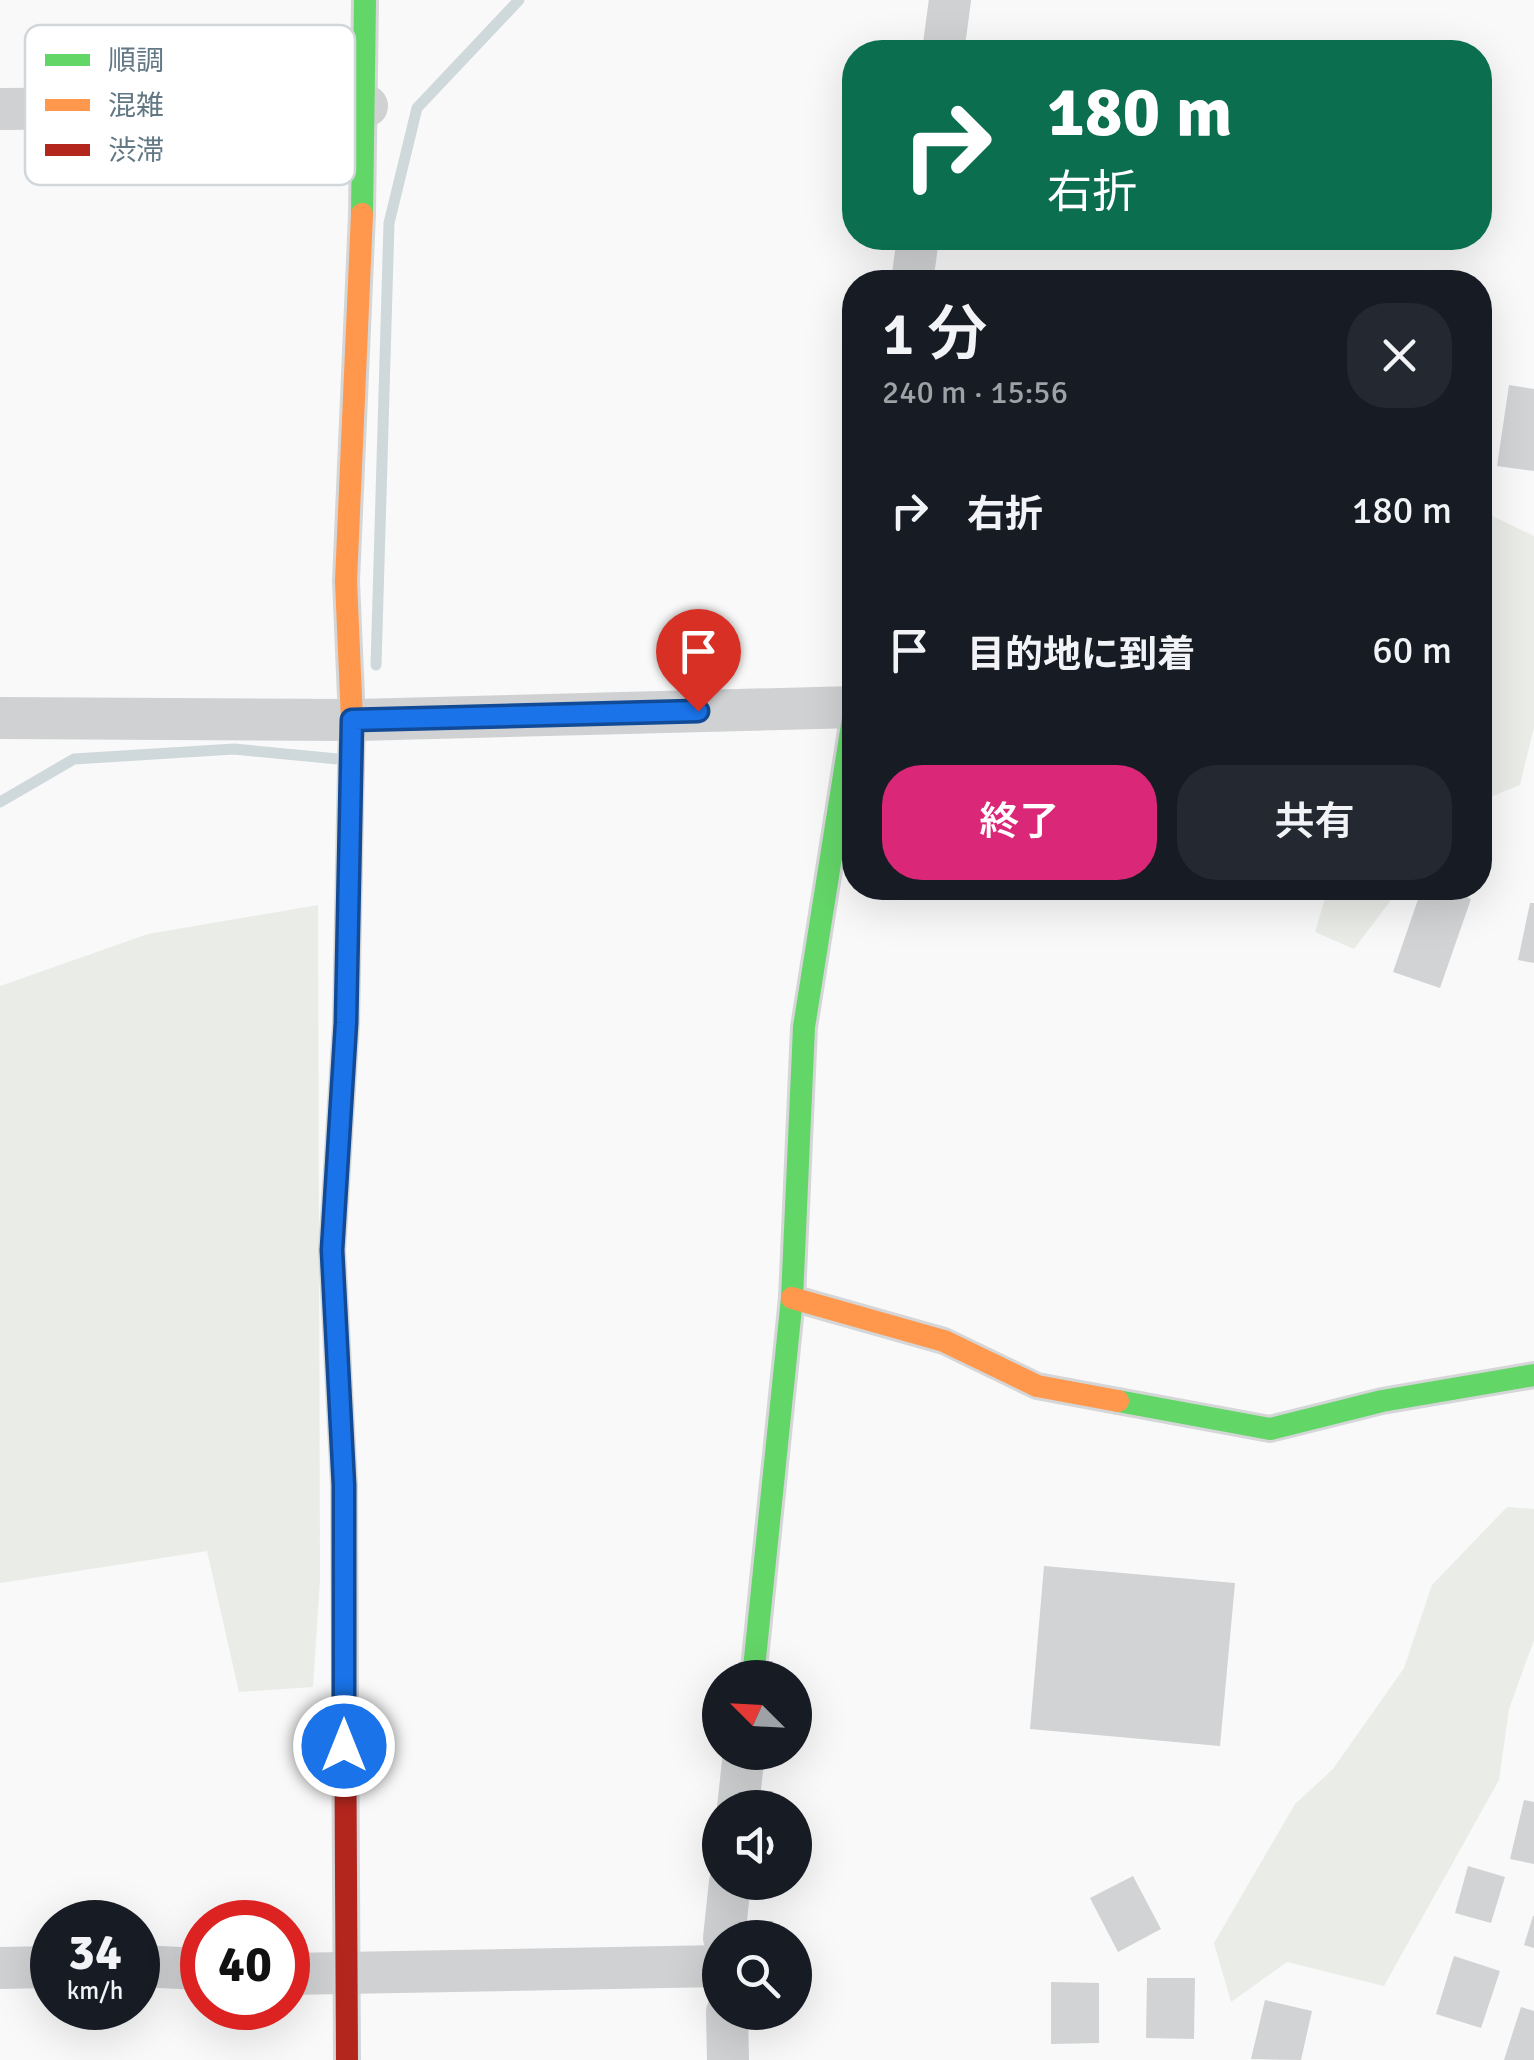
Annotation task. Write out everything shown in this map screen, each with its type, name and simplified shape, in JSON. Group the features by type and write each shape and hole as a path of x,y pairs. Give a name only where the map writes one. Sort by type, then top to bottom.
{"street":[{"path":"347,2060 344,1485 332,1250 346,1023 352,781 362,726 346,581 367,106 366,0"},
{"path":"945,40 950,0"},
{"path":"355,106 367,106"},
{"path":"0,109 25,109"},
{"path":"0,718 362,726 842,707"},
{"path":"755,1660 792,1298 804,1027 842,788"},
{"path":"792,1298 944,1341 1037,1386 1270,1428 1382,1401 1534,1375"},
{"path":"310,1972 702,1966"},
{"path":"0,1968 30,1968"},
{"path":"727,2030 728,2060"}],"shaded area":[{"path":"1492,516 1534,536 1534,727 1520,785 1492,796"},
{"path":"1324,900 1391,900 1354,949 1315,932"},
{"path":"318,905 320,1579 313,1687 239,1692 207,1551 0,1583 0,986 148,934"},
{"path":"1507,1507 1534,1509 1534,1640 1509,1709 1499,1780 1384,1986 1287,1962 1231,2002 1214,1943 1295,1804 1333,1769 1404,1668 1432,1585"}],"building":[{"path":"1509,385 1534,389 1534,471 1497,466"},
{"path":"1418,900 1471,900 1440,988 1393,972"},
{"path":"1530,903 1534,903 1534,963 1518,960"},
{"path":"1044,1566 1235,1583 1220,1746 1030,1729"},
{"path":"1524,1800 1534,1802 1534,1864 1510,1859"},
{"path":"1468,1866 1505,1877 1491,1923 1455,1913"},
{"path":"1133,1876 1161,1929 1118,1952 1090,1898"},
{"path":"1534,1916 1534,1948 1524,1945"},
{"path":"1454,1956 1500,1971 1481,2028 1436,2014"},
{"path":"1147,1978 1195,1978 1194,2039 1146,2038"},
{"path":"1051,1982 1099,1983 1099,2043 1051,2044"},
{"path":"1265,2000 1312,2011 1301,2060 1251,2059"},
{"path":"1521,2007 1534,2011 1534,2060 1504,2060"}],"waterway":[{"path":"376,665 389,223 417,108 519,0"},
{"path":"0,802 74,759 234,749 338,759"}],"traffic: fast":[{"path":"362,214 365,0"},
{"path":"755,1660 792,1298 804,1027 842,788"},
{"path":"345,1693 344,1485 332,1250 346,1023 350,815"},
{"path":"1118,1401 1270,1429 1382,1401 1534,1375"}],"traffic: slow":[{"path":"350,815 352,720 346,581 362,214"},
{"path":"792,1298 944,1341 1037,1386 1118,1401"}],"traffic: jam":[{"path":"345,1693 347,2060"}],"route":[{"path":"344,1746 344,1485 332,1250 346,1023 352,720 698,711"}]}
